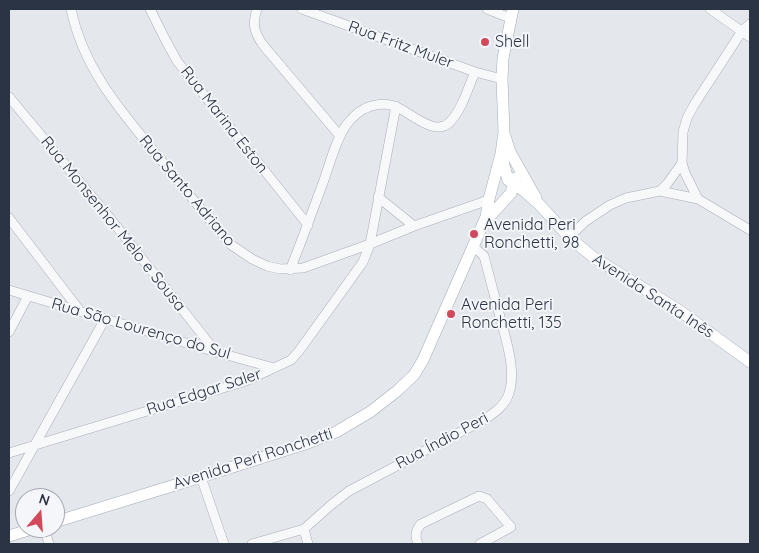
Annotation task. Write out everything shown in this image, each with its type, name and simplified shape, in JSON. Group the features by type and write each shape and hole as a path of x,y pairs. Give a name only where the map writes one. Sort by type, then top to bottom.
{"main road":[{"path":"486,217 492,214 512,192 512,180 505,153 502,79 503,58 512,13"},
{"path":"486,217 489,199 505,153"},
{"name":"Avenida Santa Inês","path":"505,153 528,183 539,204"},
{"path":"512,180 528,183"},
{"path":"489,199 512,180"},
{"name":"Avenida Santa Inês","path":"512,180 539,204 569,237 599,261 680,311 750,362"},
{"name":"Avenida Peri Ronchetti","path":"65,519 308,443 336,432 370,412 414,375 423,360 486,217"}],"street":[{"name":"Rua Santo Adriano","path":"71,9 73,22 89,63 121,112 230,244 252,259 267,266 290,270 322,262 489,199"},
{"name":"Rua Marina Eston","path":"150,9 164,39 177,60 308,225"},
{"path":"257,9 254,26 256,35 262,45 340,136"},
{"name":"Rua Fritz Muler","path":"302,9 475,72 502,79"},
{"path":"486,9 512,13"},
{"path":"710,9 746,34"},
{"path":"698,199 682,163 683,132 687,118 694,105 746,34 750,24"},
{"path":"290,270 340,136 347,124 364,109 383,104 396,106 419,121 430,125 446,125 460,108 475,72"},
{"name":"Rua Monsenhor Melo e Sousa","path":"9,97 113,222 216,352"},
{"name":"Rua Edgar Saler","path":"9,453 246,381 291,360 363,262 370,244 396,106"},
{"path":"660,191 682,163"},
{"path":"569,237 586,221 610,205 626,198 660,191 698,199 750,230"},
{"path":"378,197 414,226"},
{"path":"9,218 80,311"},
{"name":"Rua Índio Peri","path":"304,529 349,491 487,418 505,402 511,386 512,368 509,351 484,256 473,246"},
{"name":"Rua São Lourenço do Sul","path":"9,290 274,368"},
{"path":"9,332 28,296"},
{"path":"9,491 105,319"},
{"path":"201,477 224,544"},
{"path":"418,544 416,531 422,524 479,496 487,499 511,527 480,544"},
{"path":"252,544 304,529 308,544"}],"place":[{"name":"Shell","path":"485,42"},
{"name":"Avenida Peri Ronchetti, 98","path":"474,234"},
{"name":"Avenida Peri Ronchetti, 135","path":"451,314"}]}
